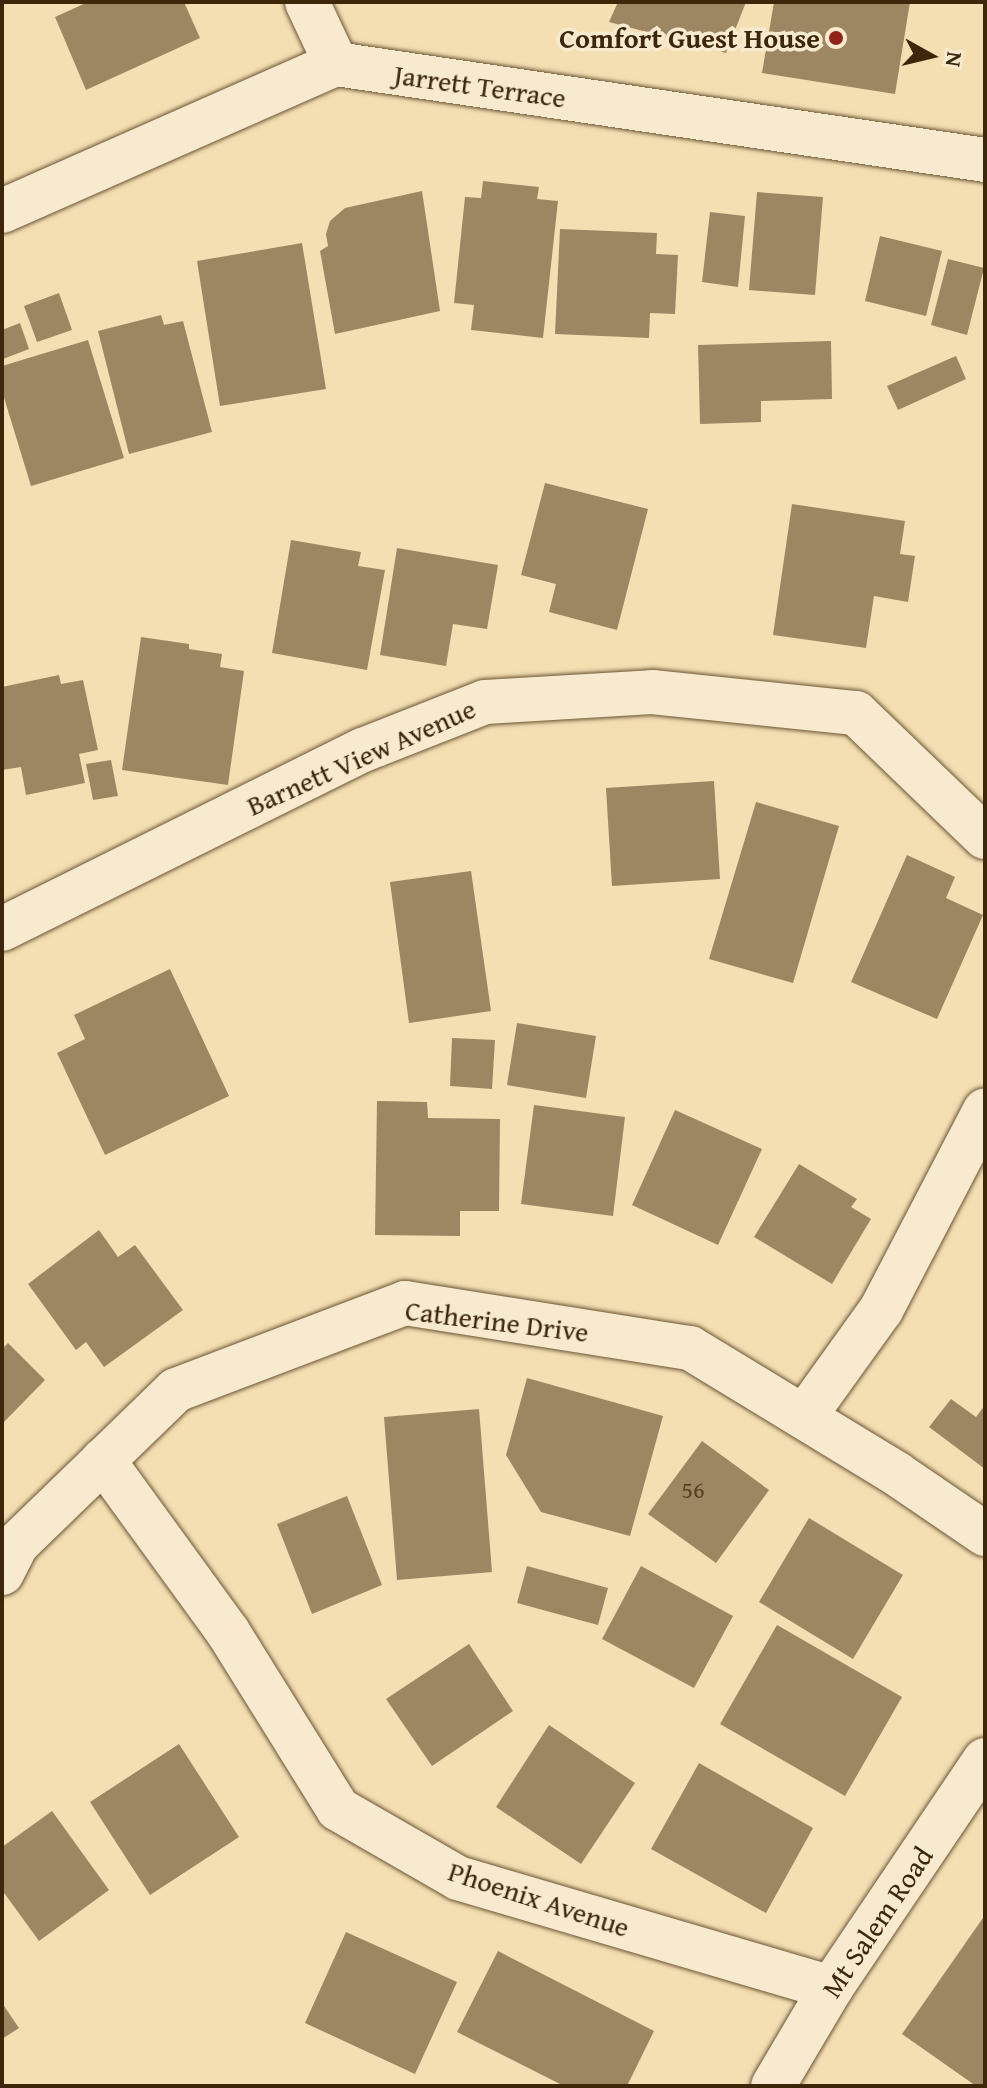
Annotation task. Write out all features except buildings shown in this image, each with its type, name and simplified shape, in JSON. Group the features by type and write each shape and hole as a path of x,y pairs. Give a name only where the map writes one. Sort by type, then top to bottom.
{"street":[{"path":"2,211 336,64 307,2"},
{"name":"Jarrett Terrace","path":"336,64 985,160"},
{"name":"Barnett View Avenue","path":"2,929 363,750 485,702 652,692 856,713 985,837"},
{"path":"804,1417 881,1310 985,1110"},
{"name":"Catherine Drive","path":"2,1573 17,1544 176,1390 405,1303 690,1348 804,1417 985,1534"},
{"name":"Phoenix Avenue","path":"103,1460 228,1632 338,1809 458,1878 831,1988"},
{"name":"Mt Salem Road","path":"788,2081 831,1988 980,1782"}],"place":[{"name":"Comfort Guest House","path":"836,38"}]}
